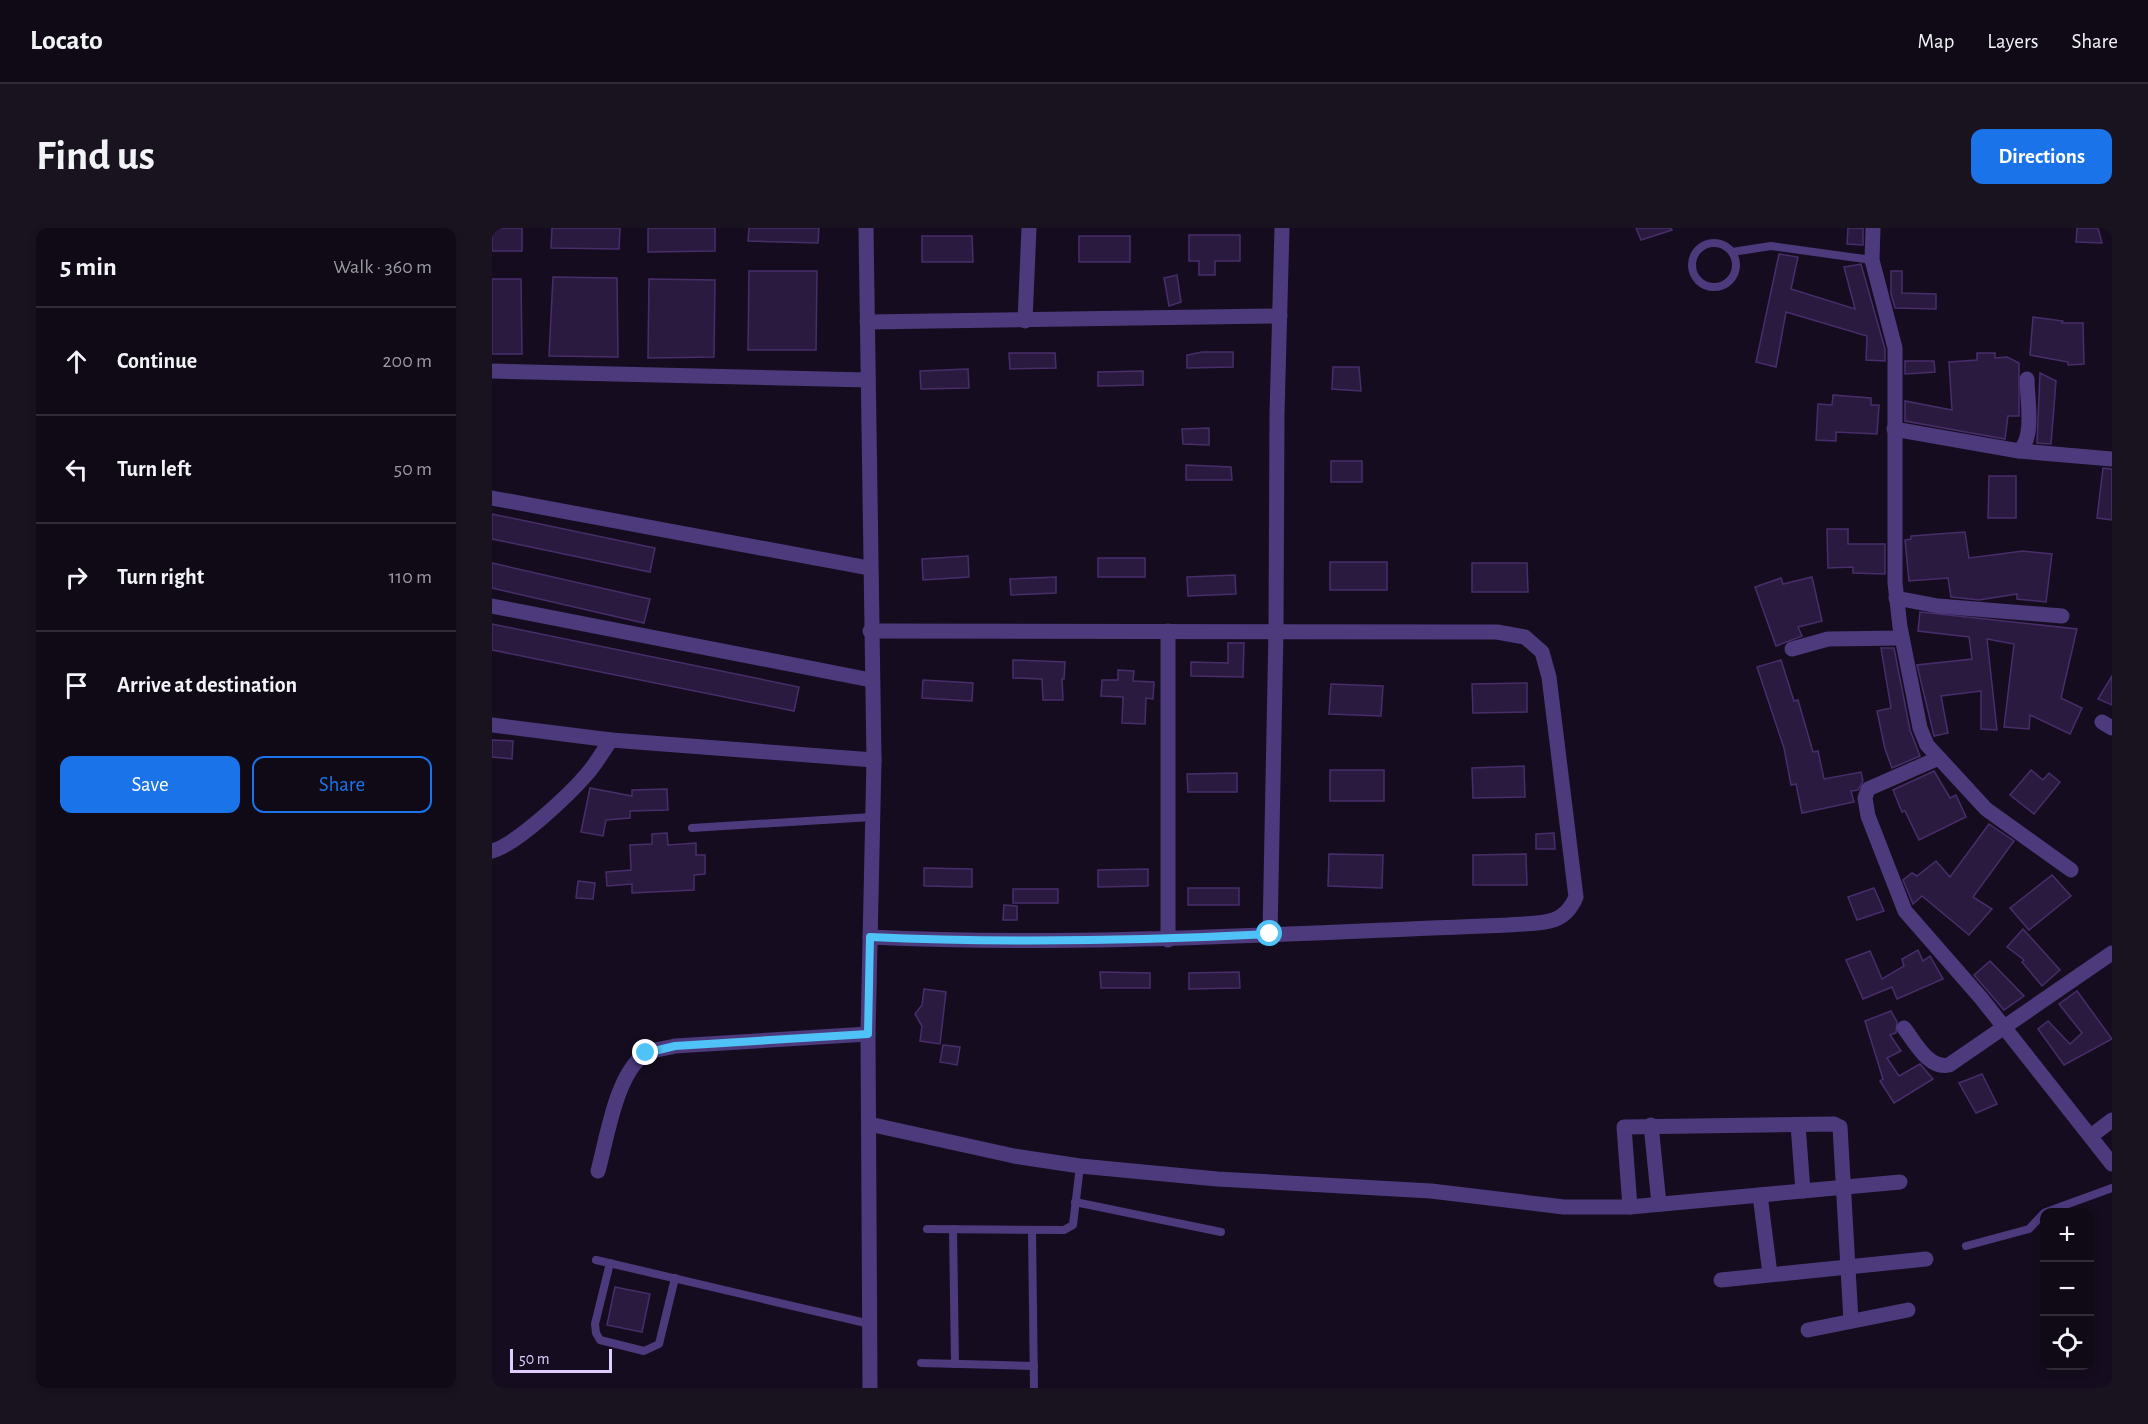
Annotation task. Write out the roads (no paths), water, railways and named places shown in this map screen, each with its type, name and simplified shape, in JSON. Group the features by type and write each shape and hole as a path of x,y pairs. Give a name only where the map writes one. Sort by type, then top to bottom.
{"street":[{"path":"866,228 869,568 874,760 868,1034 870,1388"},
{"path":"1025,321 1029,228"},
{"path":"1270,934 1282,228"},
{"path":"1873,228 1872,260 1895,348 1896,598 1920,728 1927,745 1986,809 2071,870"},
{"path":"867,322 1280,316"},
{"path":"492,371 868,380"},
{"path":"2019,451 2025,446 2028,434 2027,379"},
{"path":"1894,429 2019,451 2112,459"},
{"path":"492,498 869,568"},
{"path":"1896,598 1938,606 2062,616"},
{"path":"492,606 872,680"},
{"path":"870,631 1497,632 1525,637 1542,652 1549,677 1562,768 1576,897 1570,911 1555,921 1508,926 1168,940 971,942 870,937"},
{"path":"1168,631 1168,940"},
{"path":"1792,649 1827,639 1902,638"},
{"path":"492,725 611,740 874,760"},
{"path":"492,851 516,840 573,788 587,774 611,740"},
{"path":"1939,758 1868,789 1865,798 1868,816 1905,911 2004,1026 2112,1164"},
{"path":"1904,1028 1932,1062 1941,1067 1949,1065 2112,953"},
{"path":"598,1171 619,1094 631,1066 646,1053 675,1046 868,1034"},
{"path":"2091,1136 2112,1120"},
{"path":"869,1124 1014,1156 1080,1166 1217,1179 1431,1191 1564,1207 1630,1207 1900,1182"},
{"path":"1651,1125 1659,1204"},
{"path":"1630,1207 1624,1126 1798,1125 1840,1127 1851,1321"},
{"path":"1798,1125 1803,1191"},
{"path":"1760,1195 1770,1274"},
{"path":"1721,1280 1926,1258"},
{"path":"1808,1330 1908,1310"}],"lane":[{"path":"1732,252 1737,262 1734,276 1723,285 1708,287 1698,282 1692,274 1693,255 1699,248 1710,243 1723,245 1732,252 1771,246 1872,260"},
{"path":"692,828 872,817"},
{"path":"927,1229 1064,1230 1069,1228 1073,1225 1080,1166"},
{"path":"2058,1208 2112,1188"},
{"path":"1075,1202 1221,1232"},
{"path":"1966,1246 2029,1229 2040,1218"},
{"path":"953,1229 955,1364"},
{"path":"1032,1230 1034,1388"},
{"path":"596,1260 870,1324"},
{"path":"610,1263 595,1324 596,1333 600,1340 644,1351 659,1344 675,1278"},
{"path":"921,1363 1034,1366"}]}
